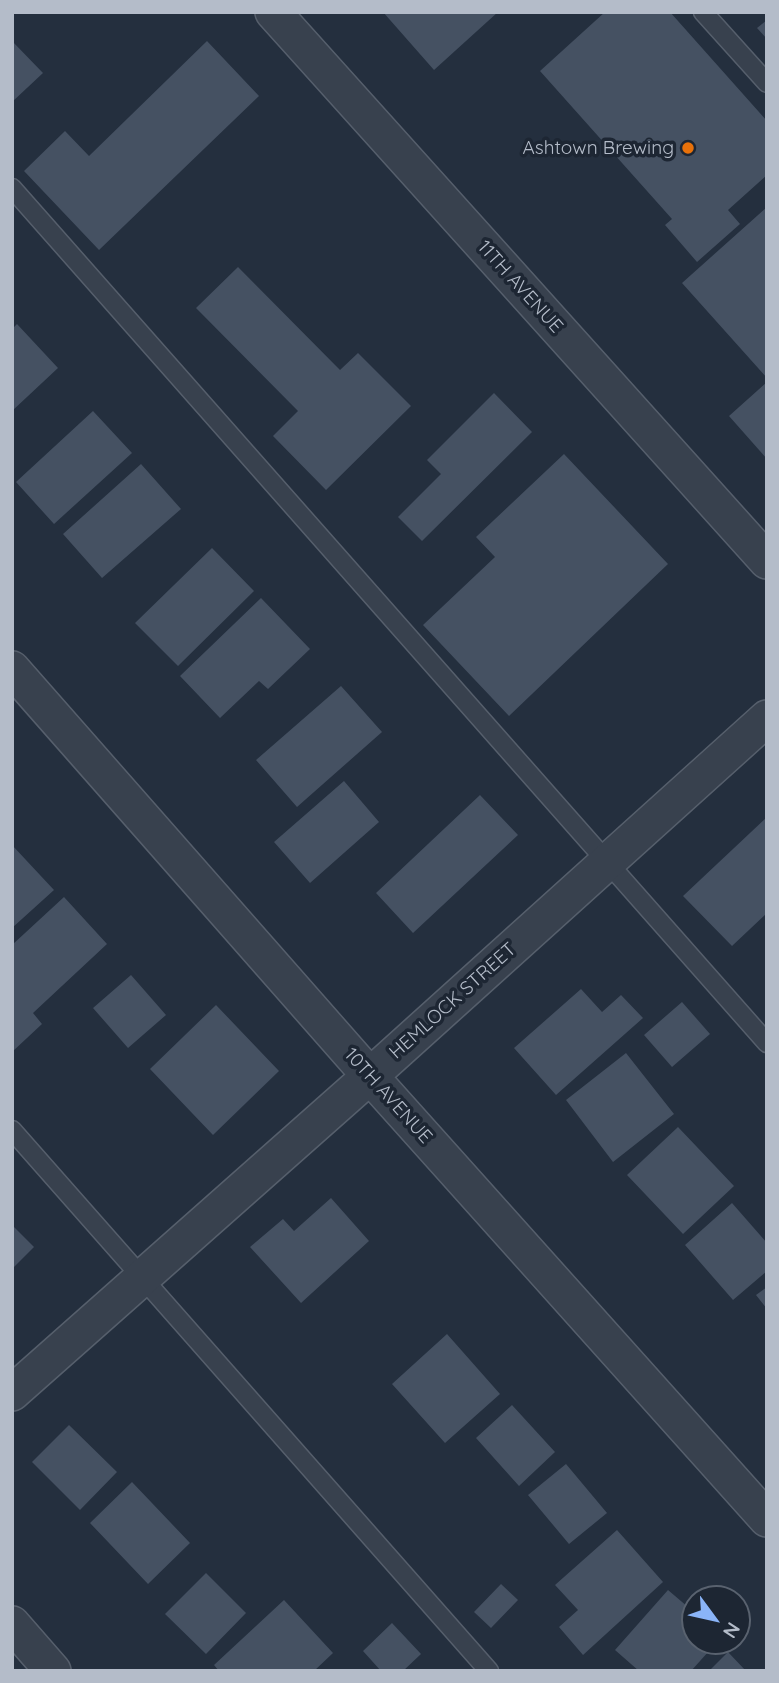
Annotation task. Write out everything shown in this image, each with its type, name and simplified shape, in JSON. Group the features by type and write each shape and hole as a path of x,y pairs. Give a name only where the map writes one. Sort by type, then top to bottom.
{"street":[{"name":"11TH AVENUE","path":"273,12 767,561"},
{"name":"10TH AVENUE","path":"12,669 370,1076 767,1519"},
{"name":"HEMLOCK STREET","path":"12,1393 370,1076 767,718"},
{"path":"12,1624 53,1671"}],"lane":[{"path":"703,12 767,83"},
{"path":"12,188 767,1043"},
{"path":"12,1130 489,1671"}],"building":[{"path":"383,12 498,12 434,70"},
{"name":"Ashtown Brewing","path":"605,12 670,12 767,121 767,175 728,210 740,224 697,262 665,225 672,219 540,71"},
{"path":"767,20 767,39 757,28"},
{"path":"12,41 43,73 12,102"},
{"path":"207,41 259,96 99,250 24,171 65,131 89,156"},
{"path":"767,207 767,378 682,283"},
{"path":"238,267 340,370 358,353 411,406 326,490 273,436 298,411 196,308"},
{"path":"17,324 58,368 12,411 12,329"},
{"path":"767,382 767,459 729,416"},
{"path":"494,393 532,432 422,541 398,517 441,474 427,460"},
{"path":"93,411 132,453 54,524 16,482"},
{"path":"564,454 668,564 509,716 423,625 495,557 476,537"},
{"path":"141,464 181,509 102,578 63,534"},
{"path":"212,548 254,591 178,666 135,623"},
{"path":"261,598 310,649 268,689 259,681 220,718 180,676"},
{"path":"341,686 382,732 297,807 256,760"},
{"path":"344,781 379,822 310,883 274,842"},
{"path":"480,795 518,835 413,933 376,893"},
{"path":"767,817 767,913 732,946 683,896"},
{"path":"12,845 54,890 12,928"},
{"path":"64,897 107,944 33,1013 42,1024 12,1052 12,945"},
{"path":"131,975 166,1015 128,1048 93,1008"},
{"path":"581,989 602,1012 621,995 643,1018 556,1095 514,1048"},
{"path":"682,1002 710,1034 672,1067 644,1035"},
{"path":"216,1005 279,1071 213,1135 150,1069"},
{"path":"626,1053 674,1114 613,1162 566,1100"},
{"path":"678,1127 734,1186 683,1234 627,1175"},
{"path":"331,1198 369,1241 301,1303 250,1247 283,1219 294,1231"},
{"path":"732,1203 767,1243 767,1271 733,1300 685,1245"},
{"path":"12,1225 34,1247 12,1269"},
{"path":"767,1287 767,1309 756,1295"},
{"path":"447,1334 500,1394 445,1443 392,1384"},
{"path":"512,1405 555,1452 519,1486 476,1438"},
{"path":"69,1425 117,1472 80,1510 32,1462"},
{"path":"566,1464 607,1513 569,1544 528,1495"},
{"path":"132,1482 190,1543 148,1584 90,1523"},
{"path":"617,1530 663,1582 583,1655 559,1627 578,1610 555,1585"},
{"path":"206,1573 246,1613 206,1654 165,1614"},
{"path":"501,1584 518,1600 491,1628 474,1612"},
{"path":"668,1590 681,1601 681,1655 705,1655 691,1671 639,1671 615,1650"},
{"path":"284,1600 333,1653 314,1671 219,1671 214,1665"},
{"path":"392,1623 421,1654 403,1671 381,1671 363,1651"},
{"path":"725,1655 731,1655 746,1671 709,1671"}],"place":[{"name":"Ashtown Brewing","path":"688,148"}]}
